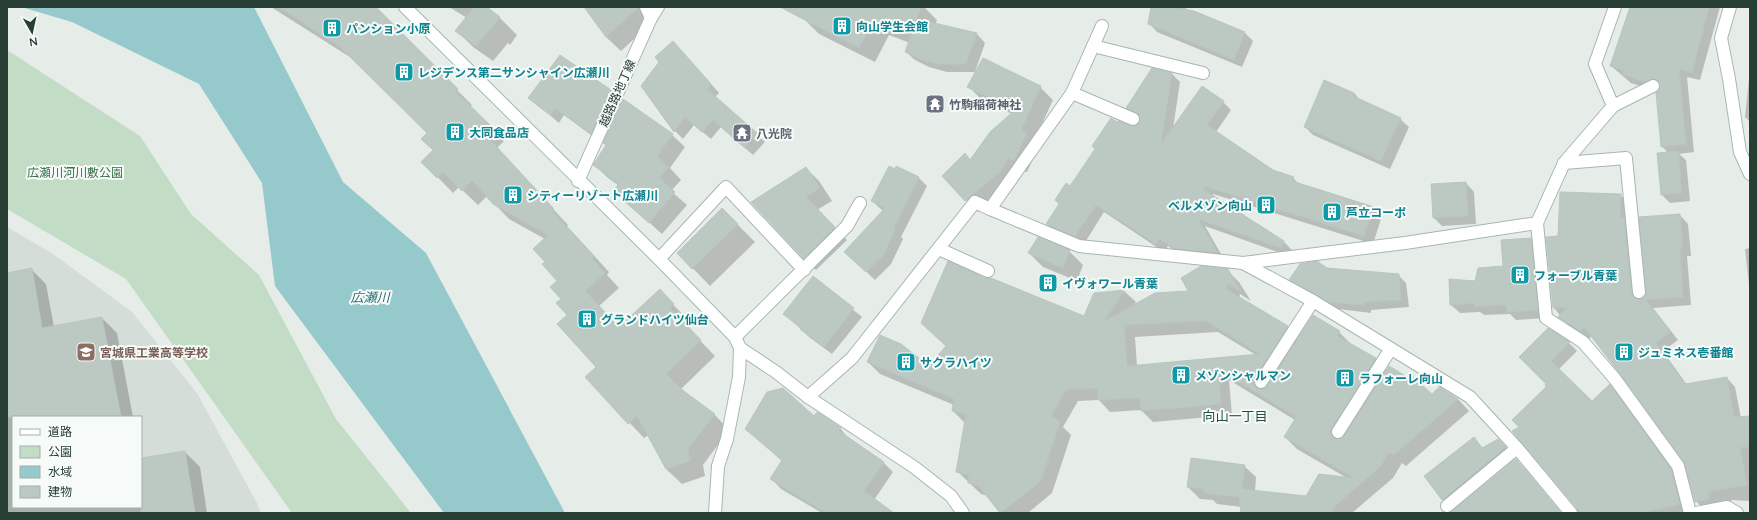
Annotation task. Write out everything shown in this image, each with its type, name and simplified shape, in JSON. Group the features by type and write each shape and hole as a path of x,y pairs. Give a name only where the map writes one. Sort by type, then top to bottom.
{"street":[{"path":"405,7 659,259 737,342 808,397 914,467 951,496 963,513"},
{"name":"越路路地丁線","path":"578,180 649,12 658,7"},
{"path":"1613,106 1595,64 1615,7"},
{"path":"1730,7 1721,38 1730,79 1740,152 1750,174"},
{"path":"990,209 1072,92 1102,26"},
{"path":"1093,46 1203,73"},
{"path":"1653,86 1613,106 1564,163 1537,223 1546,318 1583,342 1615,379 1678,466 1690,513"},
{"path":"1072,92 1133,119"},
{"path":"1564,163 1626,158 1638,292"},
{"path":"659,259 726,186 804,270"},
{"path":"808,397 852,358 975,202 1078,246 1244,263 1537,223"},
{"path":"715,513 718,466 727,439 739,377 737,342 847,226 860,203"},
{"path":"939,249 988,271"},
{"path":"1244,263 1313,301 1390,350 1470,398 1517,448 1571,513"},
{"path":"1261,382 1313,301"},
{"path":"1338,432 1390,350"},
{"path":"1447,506 1517,448"},
{"path":"1696,513 1727,507 1738,513"}],"shaded area":[{"name":"宮城県工業高等学校","path":"7,227 53,254 132,312 197,393 261,513 7,513"}],"green space":[{"name":"広瀬川河川敷公園","path":"7,50 140,136 191,214 259,275 336,419 411,513 292,513 126,279 7,209"}],"water":[{"name":"広瀬川","path":"21,7 254,7 343,182 426,253 565,513 444,513 275,286 262,183 199,84 72,22"}],"building":[{"path":"279,7 376,7 458,89 456,92 490,125 483,132 554,209 552,211 594,256 592,259 605,273 585,291 619,327 660,289 674,304 670,308 701,340 666,374 681,389 715,414 688,449 690,461 666,469 637,416 628,424 585,377 596,367 557,324 567,315 556,303 561,299 550,287 557,281 542,264 545,262 533,249 548,235 493,204 472,180 462,191 443,172 437,178 421,162 433,150 421,139 427,133 339,46"},
{"path":"474,7 487,7 500,17 476,46 455,31"},
{"path":"584,7 639,7 606,37"},
{"name":"向山学生会館","path":"780,7 921,7 910,34 874,21 859,48"},
{"path":"1151,7 1171,7 1194,11 1245,32 1234,60 1148,24"},
{"path":"1630,7 1709,7 1692,73 1679,69 1686,144 1661,147 1656,93 1660,86 1657,80 1653,79 1644,82 1622,74 1623,70 1610,66"},
{"path":"917,19 977,33 966,64 938,64 920,59 905,52"},
{"path":"673,41 711,84 707,89 757,133 745,148 713,120 702,132 685,117 674,132 641,86 659,62 655,57"},
{"path":"560,55 611,90 591,134 555,108 550,115 528,98"},
{"path":"983,58 1041,86 1021,130 1027,133 1014,160 1008,158 1001,171 965,201 942,176 965,153 970,160 990,132 1015,110 967,87"},
{"path":"1152,68 1172,73 1161,144 1202,86 1224,101 1207,125 1273,170 1294,177 1292,181 1374,207 1364,236 1204,186 1203,189 1284,241 1281,248 1198,219 1218,253 1174,248 1159,239 1156,244 1096,205 1075,236 1046,224 1059,204 1055,200 1066,183 1070,186 1095,149 1092,146 1111,118 1117,122 1118,121 1134,126 1140,122 1139,114 1126,108"},
{"path":"1324,80 1354,93 1353,96 1401,118 1381,161 1304,127"},
{"path":"623,99 673,134 657,156 669,167 659,178 675,192 649,223 613,191 619,184 593,165 606,145 603,143"},
{"path":"1678,151 1682,193 1661,195 1657,153"},
{"path":"889,166 895,169 896,166 919,177 894,228 895,230 883,256 866,272 844,252 885,208 871,201"},
{"path":"806,167 820,188 806,197 835,227 804,259 751,202"},
{"path":"1466,182 1468,216 1433,218 1431,184"},
{"path":"1560,192 1621,194 1620,218 1624,218 1632,293 1636,299 1644,298 1646,292 1639,217 1680,214 1683,248 1680,248 1683,297 1646,300 1671,332 1656,343 1685,384 1727,377 1734,417 1750,416 1750,447 1740,447 1747,485 1708,492 1709,499 1695,502 1684,462 1621,375 1584,327 1580,331 1558,317 1568,307 1553,308 1546,237 1558,236"},
{"path":"722,208 738,224 692,269 677,253"},
{"path":"1038,237 1070,250 1063,268 1028,253"},
{"path":"1531,238 1538,310 1507,312 1506,305 1475,307 1475,303 1450,305 1449,279 1475,281 1478,268 1503,266 1501,240"},
{"path":"948,261 985,278 991,278 1084,316 1094,293 1125,290 1103,322 1155,293 1188,291 1181,278 1201,266 1228,269 1241,292 1228,283 1226,289 1288,326 1255,378 1254,385 1257,388 1264,389 1267,386 1313,315 1340,331 1337,336 1376,358 1332,428 1331,435 1337,439 1344,436 1389,366 1409,378 1413,377 1432,394 1439,387 1458,399 1394,455 1389,452 1381,466 1334,507 1334,513 1241,513 1239,497 1204,493 1204,489 1187,487 1191,458 1245,465 1242,489 1306,496 1319,474 1354,478 1284,437 1296,417 1218,369 1221,404 1141,411 1139,398 1098,400 1097,388 1066,390 1051,416 1060,422 1041,481 1000,513 978,485 968,483 969,475 956,472 966,414 952,411 954,399 867,362 880,335 901,344 929,366 946,346 921,323","holes":["1206,321 1260,354 1127,366 1124,325"]},
{"path":"1317,261 1327,268 1399,274 1401,300 1364,302 1364,305 1329,302 1289,280 1300,264"},
{"path":"32,268 42,328 102,317 121,416 7,417 7,273"},
{"path":"813,276 854,308 824,347 783,314"},
{"path":"1548,328 1570,342 1551,361 1592,401 1610,384 1671,469 1680,504 1642,513 1578,513 1577,508 1512,431 1519,427 1512,420 1546,387 1546,384 1519,357"},
{"path":"783,388 814,416 817,412 825,417 841,428 839,431 884,462 864,491 894,513 826,513 770,479 782,460 745,429 767,392"},
{"path":"1474,437 1482,448 1498,439 1506,447 1442,500 1424,476"},
{"path":"185,451 195,513 141,513 142,458"},
{"path":"1516,459 1561,513 1451,513 1451,512"}],"place":[{"name":"向山学生会館","path":"842,26"},
{"name":"パンション小原","path":"332,28"},
{"name":"レジデンス第二サンシャイン広瀬川","path":"404,72"},
{"name":"竹駒稲荷神社","path":"935,104"},
{"name":"大同食品店","path":"455,132"},
{"name":"八光院","path":"742,133"},
{"name":"シティーリゾート広瀬川","path":"513,195"},
{"name":"ベルメゾン向山","path":"1266,205"},
{"name":"芦立コーポ","path":"1332,212"},
{"name":"フォーブル青葉","path":"1520,275"},
{"name":"イヴォワール青葉","path":"1048,283"},
{"name":"グランドハイツ仙台","path":"587,319"},
{"name":"宮城県工業高等学校","path":"86,352"},
{"name":"ジュミネス壱番館","path":"1624,352"},
{"name":"サクラハイツ","path":"906,362"},
{"name":"メゾンシャルマン","path":"1181,375"},
{"name":"ラフォーレ向山","path":"1345,378"}],"district":[{"name":"向山一丁目","path":"1235,416"}]}
